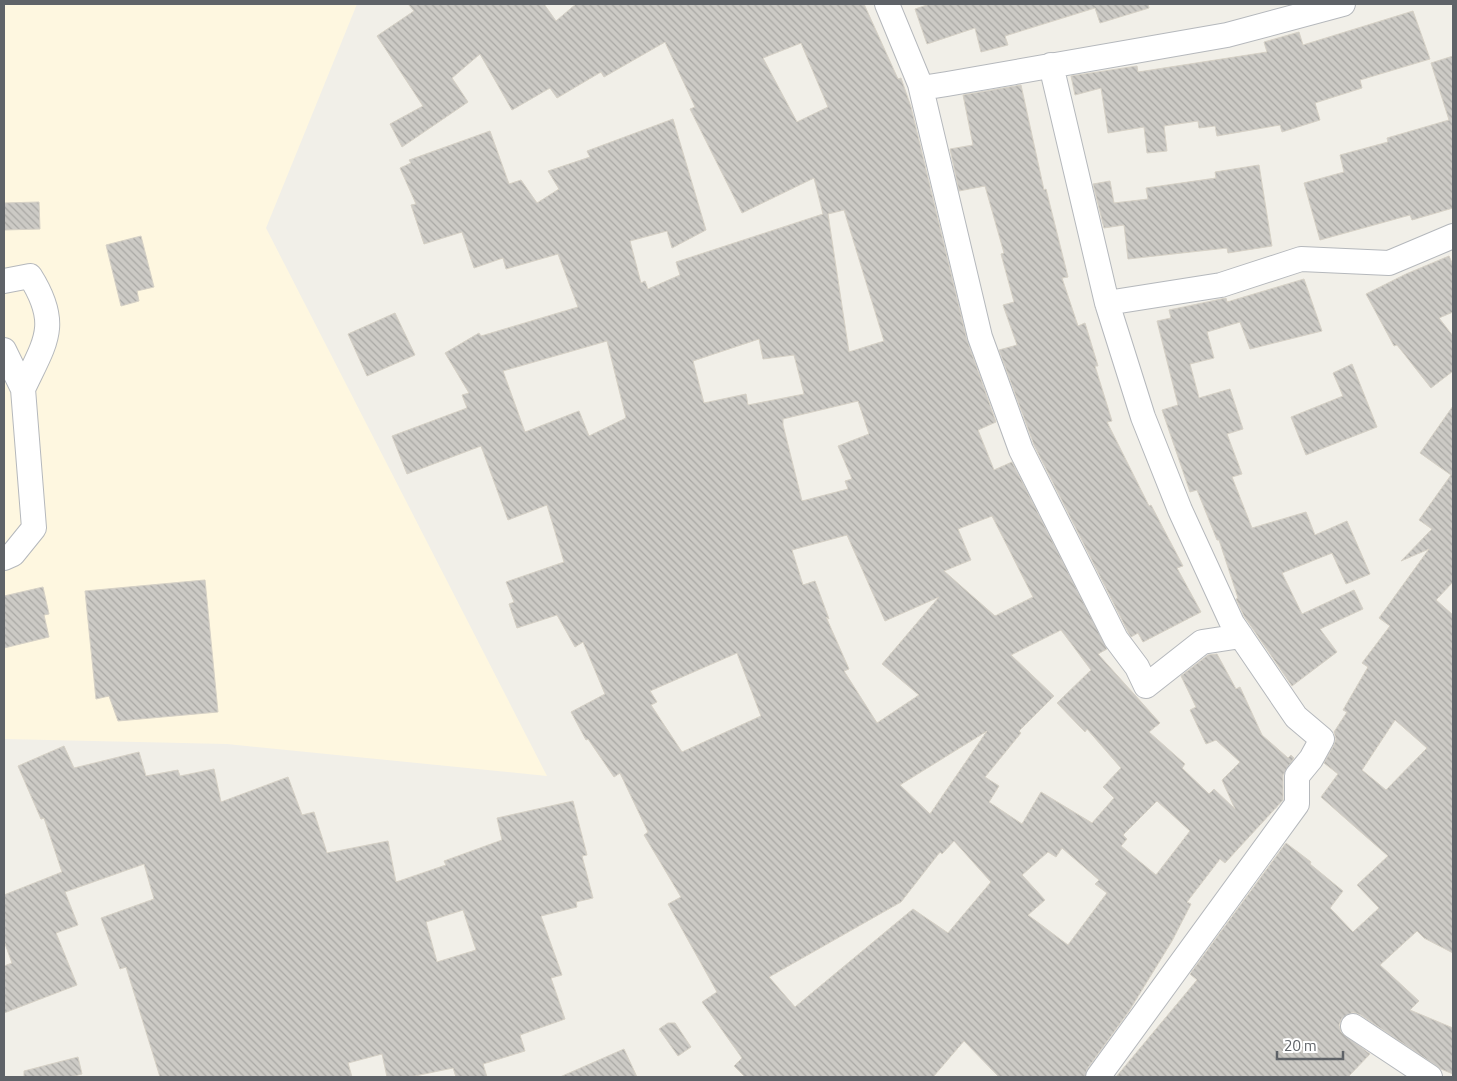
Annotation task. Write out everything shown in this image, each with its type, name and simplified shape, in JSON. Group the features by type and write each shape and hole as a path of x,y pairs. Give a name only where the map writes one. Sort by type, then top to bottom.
{"street":[{"path":"888,4 920,84 980,337 1021,450 1116,639 1137,667 1146,686 1202,642 1242,636"},
{"path":"920,84 928,87 947,84 1227,35 1314,8 1343,4"},
{"path":"1051,65 1107,303 1143,417 1180,510 1232,623 1296,717 1322,739 1311,759 1297,776 1297,804 1098,1077"},
{"path":"1107,303 1221,285 1301,258 1389,263 1453,236"},
{"path":"4,280 30,276 42,296 48,315 47,337 22,389"},
{"path":"4,350 22,389 34,528 13,554 4,558"},
{"path":"1353,1026 1430,1077"}],"shaded area":[{"path":"4,4 357,4 266,228 547,776 227,744 4,739"}],"building":[{"path":"408,4 544,4 556,21 576,4 864,4 898,79 901,78 911,107 967,340 996,422 978,430 994,470 1012,462 1107,649 1098,654 1160,723 1149,732 1185,764 1182,768 1209,794 1214,789 1235,809 1222,780 1240,762 1216,740 1206,744 1190,710 1196,707 1181,676 1208,655 1217,654 1236,689 1240,687 1262,735 1288,758 1291,755 1294,758 1283,775 1283,800 1225,863 1220,859 1187,902 1191,904 1172,941 1129,1011 1087,1069 1085,1077 999,1077 964,1041 933,1077 745,1077 734,1066 742,1058 702,1002 717,992 668,904 681,897 644,835 648,832 620,773 614,777 588,739 586,740 571,712 605,694 583,642 575,647 557,615 517,628 509,604 514,602 506,582 564,562 547,505 508,520 481,446 407,474 392,436 467,408 462,395 469,393 445,353 479,333 481,336 578,307 558,254 506,269 503,258 474,268 462,232 424,244 411,205 416,204 400,168 411,163 409,160 490,131 509,184 521,180 537,203 559,189 548,171 590,157 587,151 673,119 706,230 672,248 667,231 630,241 641,283 645,281 648,289 680,275 676,262 823,214 814,178 742,213 690,109 695,107 665,42 604,77 601,72 557,98 550,88 512,110 480,54 452,78 468,102 402,147 390,124 423,106 377,36 414,11","holes":["801,43 828,107 797,122 763,58","844,210 884,341 849,352 828,214","759,339 763,359 794,355 804,394 748,405 746,394 704,403 693,361","607,341 626,418 589,436 579,411 525,432 503,371","858,401 869,434 838,446 852,479 845,481 848,489 802,501 783,419","992,516 1033,597 995,616 944,571 971,560 958,529","847,535 885,621 939,597 882,664 919,695 877,723 844,671 849,669 826,617 829,619 815,581 803,585 792,550","1061,630 1091,670 1057,703 1085,732 1087,729 1121,768 1103,787 1114,798 1092,823 1041,792 1022,824 989,802 999,786 985,777 1021,733 1019,731 1054,696 1011,655","737,653 761,716 682,752 651,705 657,702 650,691","987,731 930,814 900,785","1157,801 1190,831 1156,875 1121,846 1127,839 1123,835","954,841 991,882 948,933 913,909 795,1007 769,977 901,902 940,852 942,854","1062,848 1099,880 1095,884 1107,893 1068,945 1028,915 1045,900 1022,875 1048,852 1056,857"]},
{"path":"930,4 1148,4 1149,8 1100,23 1095,8 1005,36 1008,45 981,52 975,28 927,44 915,9"},
{"path":"1413,11 1430,59 1360,80 1362,88 1315,103 1320,120 1282,132 1280,125 1217,136 1215,126 1199,128 1198,121 1164,126 1167,151 1147,153 1144,127 1108,133 1101,88 1075,95 1071,76 1137,66 1138,72 1267,52 1264,42 1299,32 1303,45"},
{"path":"1453,56 1453,208 1412,220 1410,215 1320,240 1304,183 1344,172 1340,155 1388,142 1387,138 1449,120 1431,63"},
{"path":"1021,85 1044,190 1046,189 1068,277 1062,278 1078,326 1085,323 1098,366 1095,366 1112,421 1107,422 1149,506 1151,505 1183,566 1177,568 1201,612 1143,642 1138,633 1131,637 1128,632 1034,445 999,350 1017,345 1003,305 1014,302 1001,254 1004,253 985,186 959,191 950,149 973,145 963,95"},
{"path":"1259,165 1272,246 1228,253 1227,248 1128,259 1124,225 1104,228 1093,184 1110,181 1114,203 1148,199 1146,188 1216,178 1215,172"},
{"path":"39,202 40,229 4,230 4,203"},
{"path":"141,236 154,287 137,291 139,301 121,306 106,245"},
{"path":"1449,256 1453,265 1453,312 1439,318 1453,336 1453,371 1431,388 1397,345 1394,346 1366,294 1406,274"},
{"path":"1304,279 1322,331 1250,349 1240,322 1207,332 1214,358 1190,364 1199,398 1230,389 1243,429 1227,434 1242,474 1232,477 1252,528 1306,512 1315,535 1347,521 1370,574 1346,584 1332,553 1282,573 1302,614 1354,590 1363,609 1320,629 1337,652 1292,686 1244,616 1236,599 1238,598 1219,540 1217,540 1197,490 1190,492 1162,410 1178,405 1157,321 1171,318 1169,310 1226,298 1227,302"},
{"path":"395,313 415,355 367,376 348,334"},
{"path":"1352,364 1377,427 1306,455 1291,417 1343,396 1333,373"},
{"path":"1453,406 1453,582 1436,600 1453,615 1453,953 1424,938 1417,931 1380,965 1419,1001 1410,1010 1453,1028 1453,1074 1441,1069 1361,1015 1353,1012 1342,1018 1339,1025 1341,1032 1370,1054 1348,1077 1116,1077 1197,980 1190,974 1286,843 1311,862 1310,864 1343,891 1330,908 1353,932 1379,908 1357,885 1388,856 1321,797 1338,774 1324,763 1336,739 1334,732 1347,712 1343,710 1368,667 1362,663 1390,626 1379,618 1429,549 1401,561 1432,529 1419,520 1451,475 1420,453","holes":["1395,720 1427,748 1386,790 1362,770"]},
{"path":"205,580 218,712 118,721 109,696 96,699 85,591"},
{"path":"43,587 49,614 44,615 49,637 4,648 4,596"},
{"path":"64,746 74,768 139,752 146,776 178,770 180,776 214,769 221,802 288,777 302,815 314,812 327,853 388,841 396,882 446,865 444,861 502,840 497,818 573,801 587,855 582,856 593,898 576,902 577,907 541,916 562,975 551,978 565,1019 520,1035 525,1051 483,1064 487,1077 456,1077 453,1068 410,1077 387,1077 382,1054 348,1063 352,1077 160,1077 126,967 120,969 101,918 154,899 144,864 65,892 78,925 56,933 77,985 4,1013 4,966 12,963 4,941 4,895 62,872 44,818 41,819 18,766","holes":["463,910 476,950 437,962 426,922"]},
{"path":"668,1023 675,1023 691,1047 678,1056 659,1029"},
{"path":"624,1049 637,1077 560,1077"},
{"path":"78,1057 82,1074 71,1077 24,1077 24,1071"}]}
